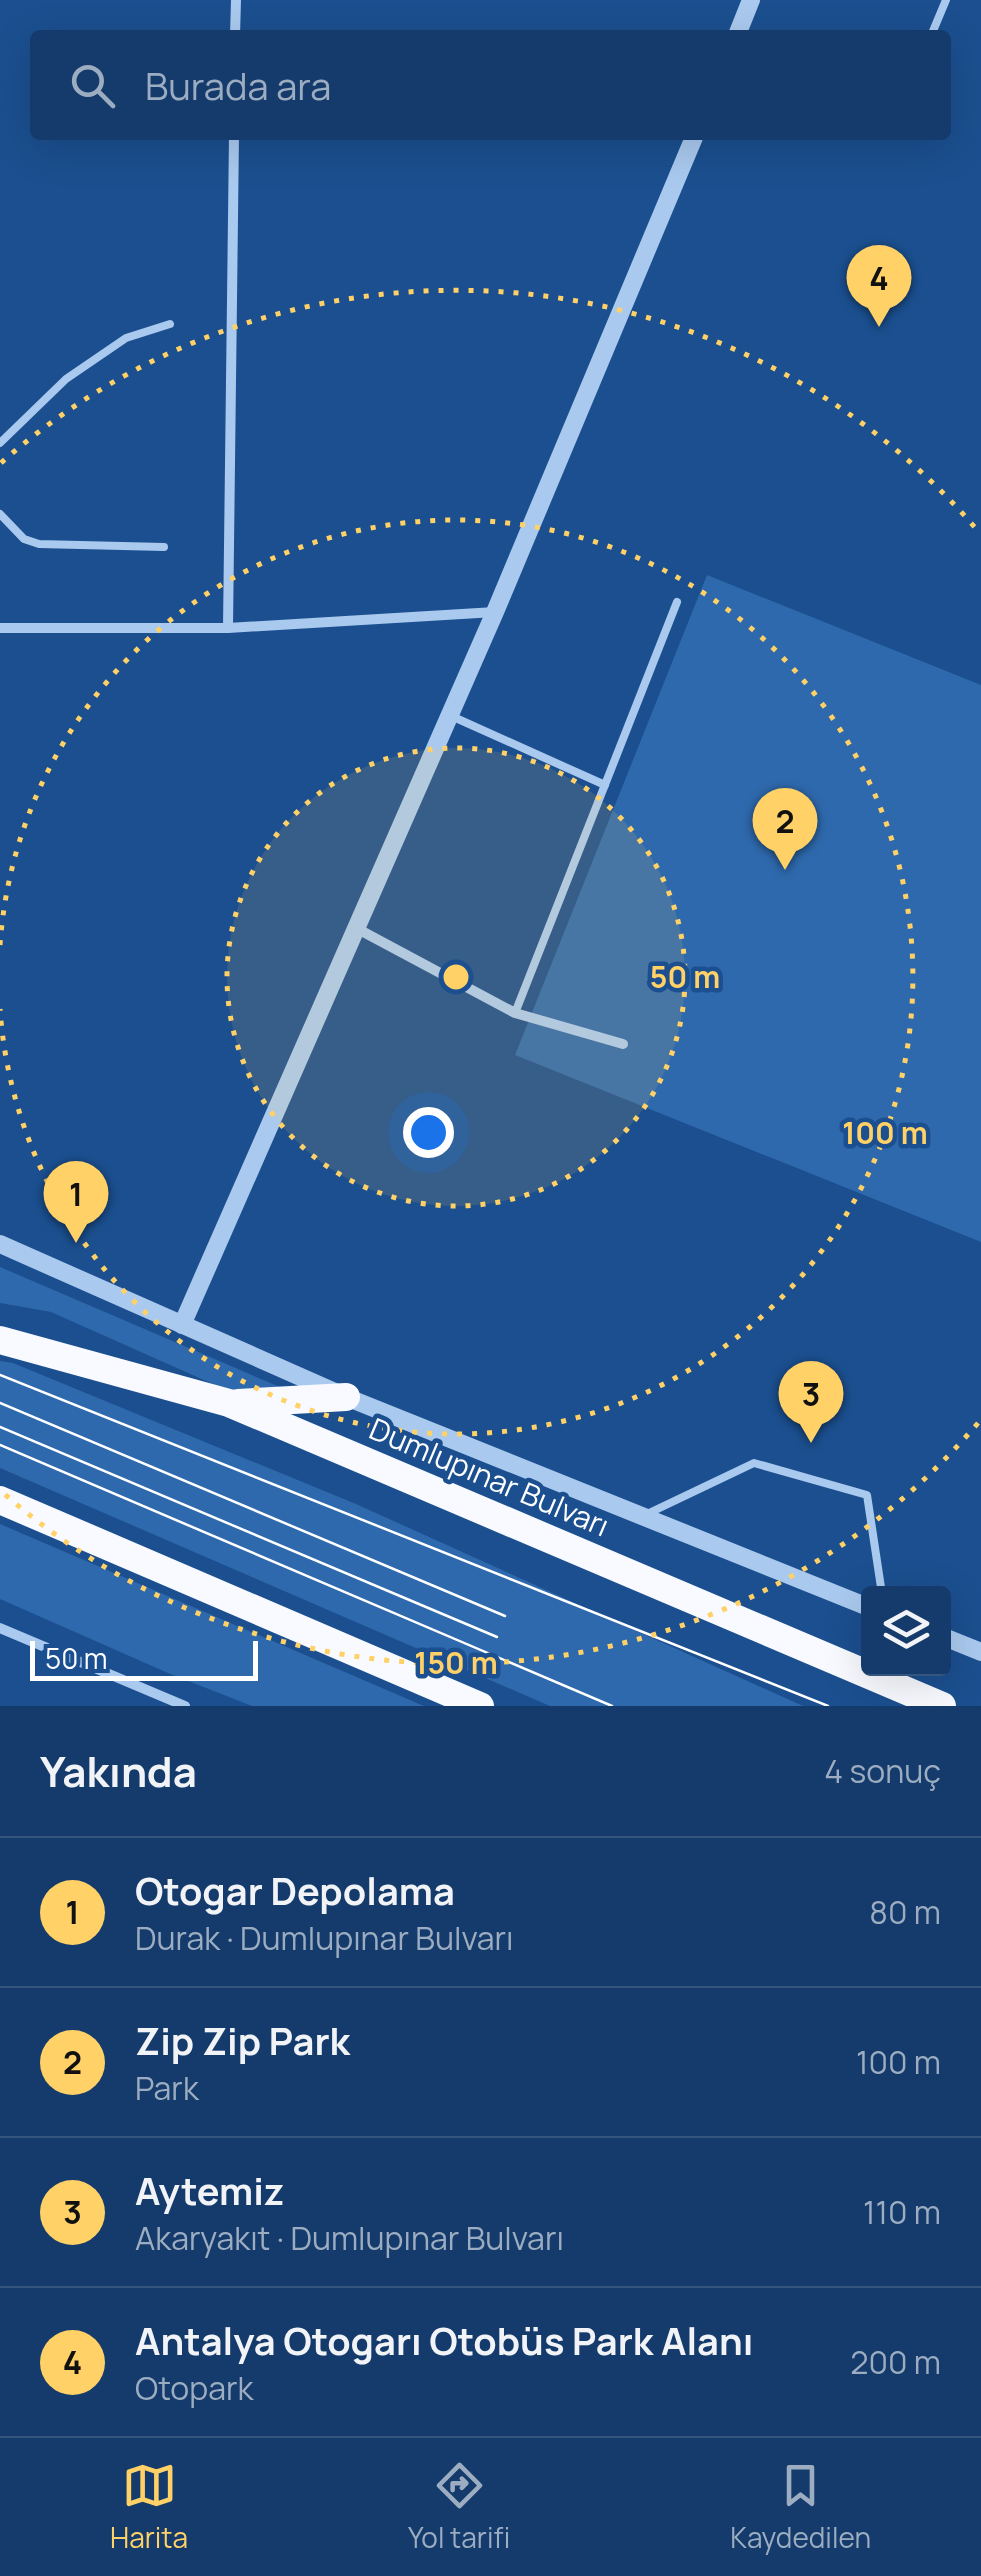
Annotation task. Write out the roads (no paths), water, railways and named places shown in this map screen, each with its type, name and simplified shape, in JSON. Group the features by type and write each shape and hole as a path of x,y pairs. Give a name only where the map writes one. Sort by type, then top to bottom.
{"highway":[{"name":"Dumlupınar Bulvarı","path":"0,1340 229,1403 942,1706"},
{"path":"229,1403 346,1397"},
{"path":"0,1500 480,1706"}],"street":[{"path":"235,30 236,0"},
{"path":"739,30 751,0"},
{"path":"228,628 234,140"},
{"path":"182,1325 495,612 693,140"},
{"path":"0,628 228,628 495,612"},
{"path":"356,928 515,1014 623,1044"},
{"path":"0,1244 346,1397 861,1604"},
{"path":"0,1628 186,1706"},
{"path":"951,1640 981,1652"}],"lane":[{"path":"932,30 946,0"},
{"path":"0,443 66,379 126,338 170,324"},
{"path":"0,514 24,539 39,544 164,547"},
{"path":"515,1014 677,602"},
{"path":"449,715 605,785"},
{"path":"644,1516 754,1463 868,1495 881,1586"}],"tram line":[{"path":"0,1375 828,1706"},
{"path":"0,1403 505,1616"},
{"path":"0,1427 497,1637"},
{"path":"0,1445 612,1706"}],"place":[{"name":"Antalya Otogarı Otobüs Park Alanı","path":"879,327"},
{"name":"Zip Zip Park","path":"785,870"},
{"name":"Otogar Depolama","path":"76,1243"},
{"name":"Aytemiz","path":"811,1443"}]}
